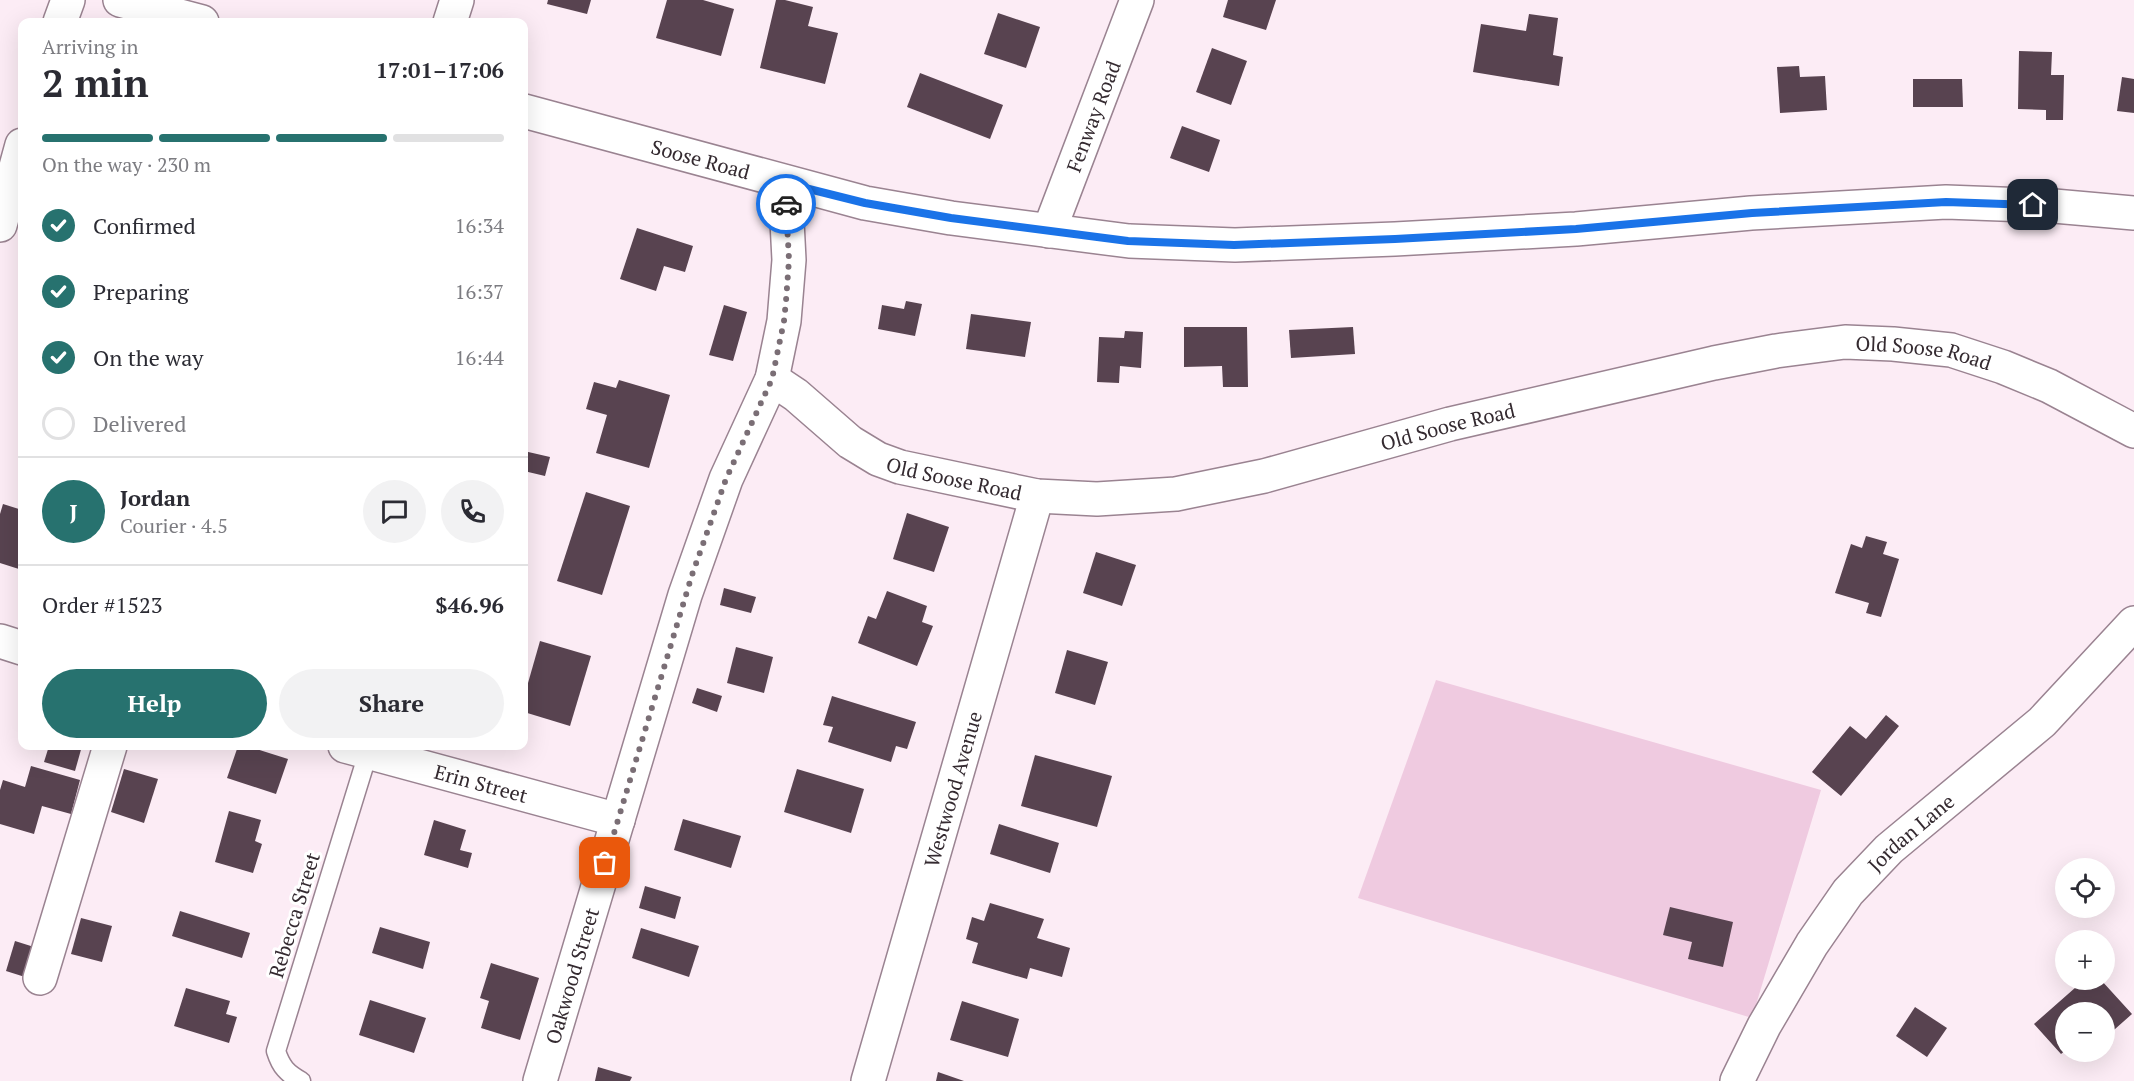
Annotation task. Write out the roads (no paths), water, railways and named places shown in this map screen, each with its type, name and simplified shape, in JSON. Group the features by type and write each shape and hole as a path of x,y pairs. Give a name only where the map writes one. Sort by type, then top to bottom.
{"street":[{"path":"61,18 68,0"},
{"path":"120,0 187,18"},
{"path":"451,18 457,0"},
{"name":"Fenway Road","path":"1049,231 1137,0"},
{"name":"Soose Road","path":"528,112 865,203 951,218 1128,241 1234,245 1395,239 1576,229 1752,213 1946,202 2054,206 2134,213"},
{"path":"0,225 4,192 18,155"},
{"name":"Oakwood Street","path":"540,1081 686,595 722,489 772,379 784,321 789,260 785,183"},
{"name":"Old Soose Road","path":"772,379 796,395 850,442 878,459 900,467 1037,496 1097,499 1176,494 1264,476 1450,424 1714,363 1776,351 1845,342 1952,350 2003,366 2049,386 2134,431"},
{"name":"Westwood Avenue","path":"868,1081 1037,496"},
{"name":"Jordan Lane","path":"1737,1081 1764,1026 1812,944 1848,892 1889,849 2042,722 2134,623"},
{"path":"0,641 18,647"},
{"path":"40,978 109,750"},
{"name":"Erin Street","path":"360,750 618,820"}],"lane":[{"name":"Rebecca Street","path":"302,1081 287,1073 280,1064 276,1051 356,750"}]}
